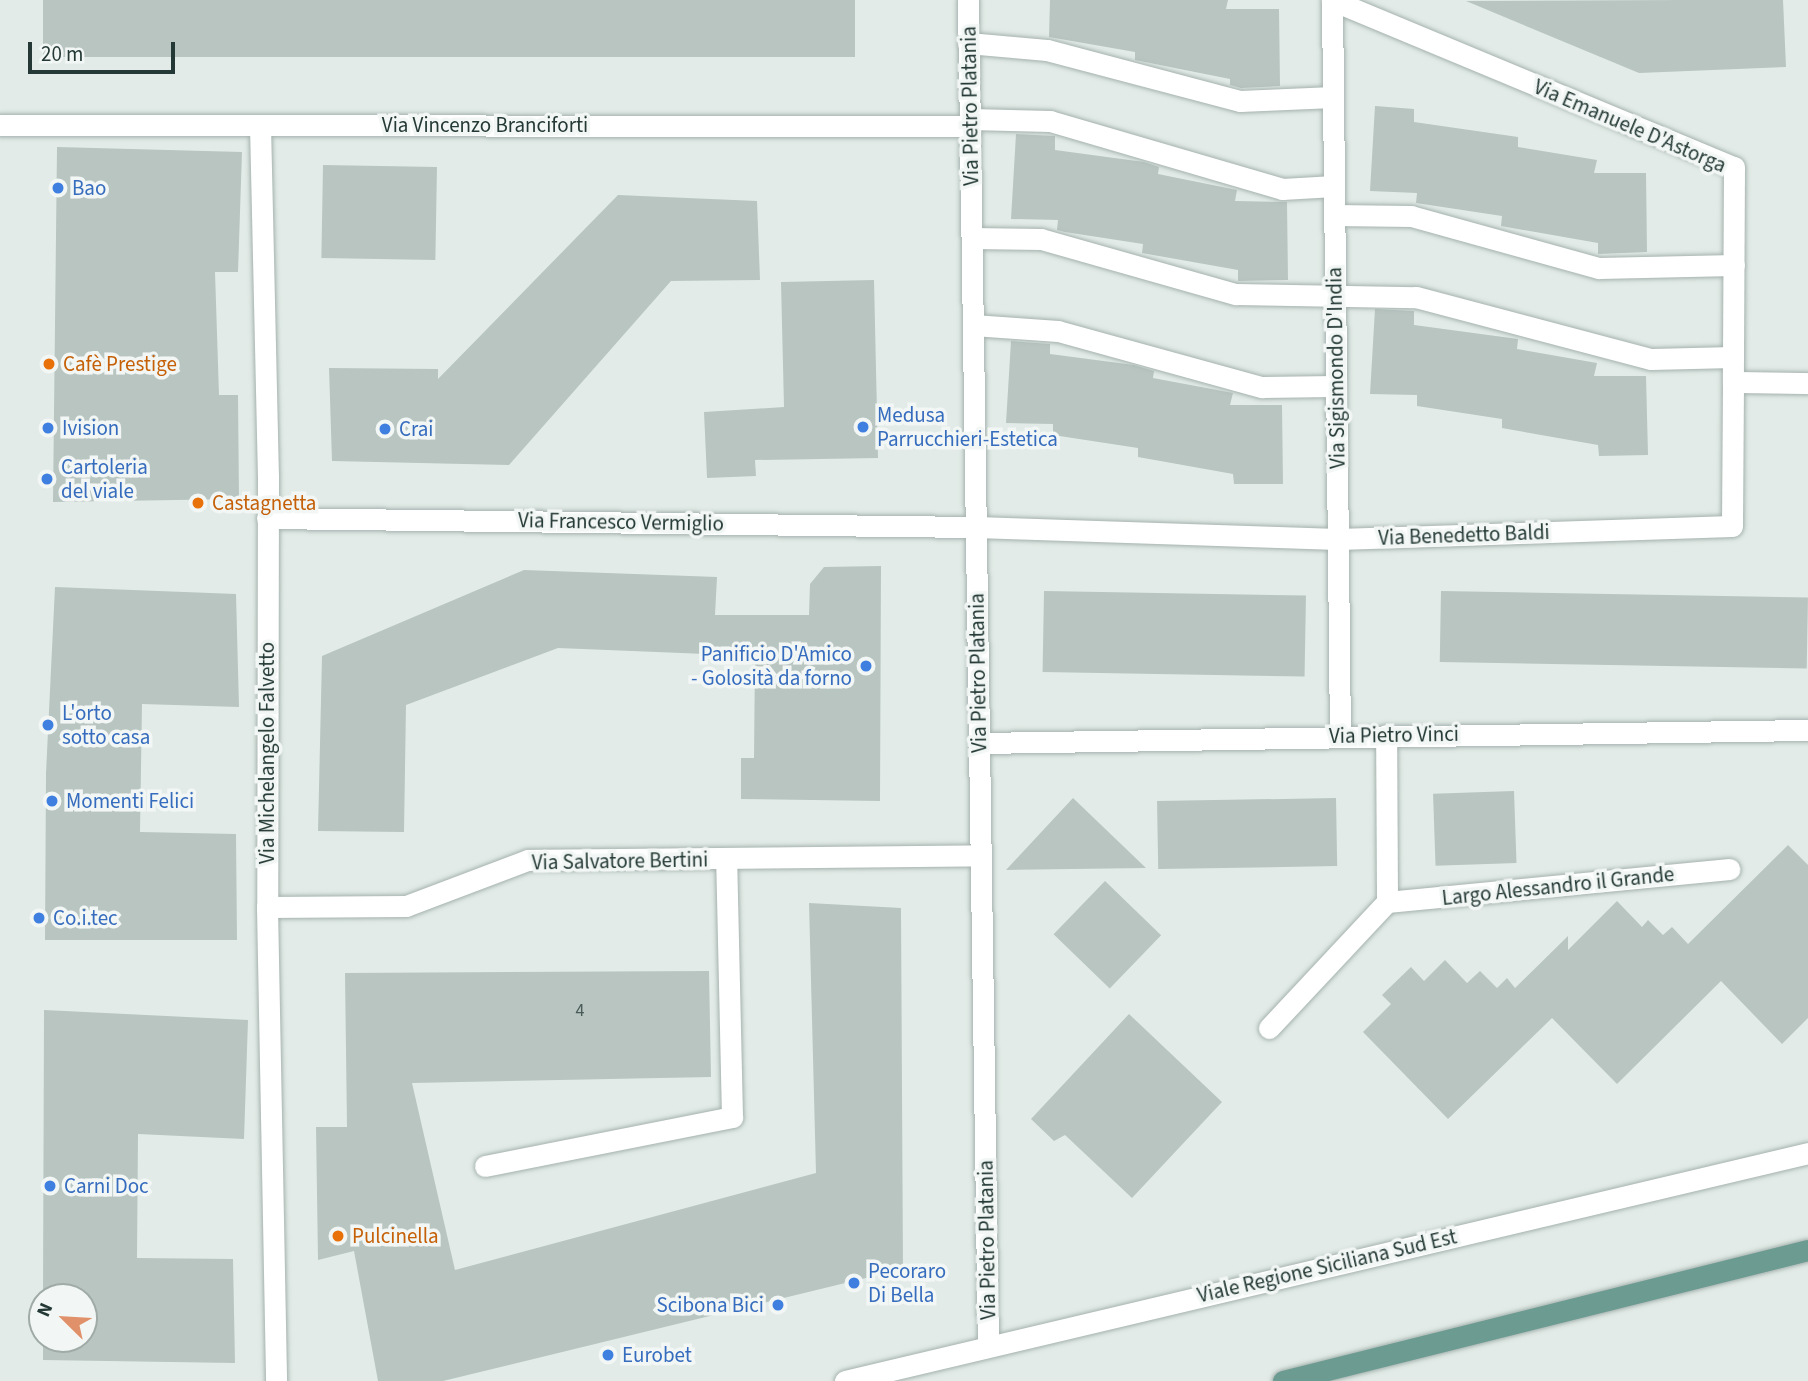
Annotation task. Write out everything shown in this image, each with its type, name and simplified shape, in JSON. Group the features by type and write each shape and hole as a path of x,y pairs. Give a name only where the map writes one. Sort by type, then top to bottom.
{"main road":[{"path":"1283,1381 1808,1250"}],"street":[{"name":"Via Pietro Platania","path":"968,0 988,1346"},
{"name":"Via Sigismondo D'India","path":"1332,0 1340,736"},
{"name":"Via Emanuele D'Astorga","path":"1332,0 1734,167 1733,382"},
{"path":"968,43 1047,50 1240,101 1333,97"},
{"name":"Via Vincenzo Branciforti","path":"0,125 1050,121 1282,189 1334,186"},
{"name":"Via Michelangelo Falvetto","path":"260,125 267,518 267,907 276,1381"},
{"path":"1334,215 1411,216 1599,268 1734,265"},
{"path":"972,238 1041,239 1236,294 1335,293 1416,297 1651,359 1733,357"},
{"path":"973,325 1058,331 1262,387 1335,386"},
{"path":"1733,382 1808,383"},
{"name":"Via Benedetto Baldi","path":"976,527 1338,539 1732,526 1733,382"},
{"name":"Via Francesco Vermiglio","path":"267,518 976,527"},
{"name":"Via Pietro Vinci","path":"979,743 1808,730"},
{"path":"1269,1028 1387,902 1386,735"},
{"name":"Via Salvatore Bertini","path":"267,907 407,906 528,860 981,855"},
{"path":"485,1166 732,1118 726,859"},
{"name":"Largo Alessandro il Grande","path":"1387,902 1729,869"},
{"name":"Viale Regione Siciliana Sud Est","path":"845,1381 1808,1153"}],"building":[{"path":"43,0 855,0 855,57 43,57"},
{"path":"1050,0 1228,0 1226,9 1279,9 1280,86 1241,88 1230,85 1230,79 1135,60 1135,52 1049,37"},
{"path":"1783,0 1786,67 1639,73 1466,1"},
{"path":"1375,106 1414,109 1414,122 1518,137 1518,147 1597,160 1594,173 1646,173 1647,252 1598,254 1598,243 1501,226 1502,216 1416,203 1417,193 1370,191"},
{"path":"1016,134 1055,136 1055,150 1144,162 1159,167 1158,174 1237,190 1235,201 1287,202 1288,280 1238,281 1238,270 1142,253 1143,244 1057,230 1058,220 1011,219"},
{"path":"57,147 242,152 238,272 215,272 219,395 238,395 239,499 53,502"},
{"path":"323,165 437,167 435,260 321,258"},
{"path":"618,195 757,201 760,280 671,281 509,465 332,461 329,368 438,369 438,379"},
{"path":"874,280 878,458 755,460 756,476 707,478 704,412 784,407 781,282"},
{"path":"1375,309 1414,311 1414,325 1518,339 1517,349 1597,363 1594,376 1646,376 1648,455 1599,456 1598,445 1502,428 1502,419 1417,406 1417,395 1370,394"},
{"path":"1011,341 1050,344 1050,354 1134,365 1154,371 1153,378 1233,393 1230,405 1282,405 1283,484 1234,484 1233,474 1138,457 1138,448 1053,435 1053,424 1006,423"},
{"path":"881,566 880,801 741,799 741,758 754,758 755,656 558,648 406,705 404,832 318,831 322,656 524,570 717,577 715,615 809,615 810,584 824,567"},
{"path":"55,587 236,594 239,707 142,704 140,832 236,834 237,940 45,940 46,773"},
{"path":"1044,591 1306,596 1305,677 1043,672"},
{"path":"1441,591 1808,597 1807,668 1440,662"},
{"path":"1514,791 1517,863 1436,866 1433,794"},
{"path":"1073,798 1146,868 1006,870"},
{"path":"1336,798 1337,866 1158,869 1157,801"},
{"path":"1788,845 1808,865 1808,1018 1782,1044 1721,981 1617,1084 1552,1018 1448,1119 1363,1032 1391,1004 1382,995 1411,967 1424,981 1445,960 1467,983 1480,971 1497,988 1507,978 1515,988 1568,936 1568,950 1617,901 1642,927 1648,920 1663,935 1672,927 1688,944"},
{"path":"1105,881 1161,935 1110,988 1054,934"},
{"path":"809,903 901,908 903,1269 443,1381 378,1381 354,1251 318,1260 316,1127 347,1127 345,973 709,971 711,1077 412,1083 455,1270 816,1173"},
{"path":"44,1010 248,1020 244,1139 138,1134 137,1258 233,1259 235,1363 43,1360 43,1353 98,1353 98,1283 43,1283"},
{"path":"1129,1014 1222,1102 1132,1198 1065,1135 1054,1141 1031,1119"}],"place":[{"name":"Bao","path":"58,188"},
{"name":"Cafè Prestige","path":"49,364"},
{"name":"Medusa Parrucchieri-Estetica","path":"863,427"},
{"name":"Ivision","path":"48,428"},
{"name":"Crai","path":"385,429"},
{"name":"Cartoleria del viale","path":"47,479"},
{"name":"Castagnetta","path":"198,503"},
{"name":"Panificio D'Amico - Golosità da forno","path":"866,666"},
{"name":"L'orto sotto casa","path":"48,725"},
{"name":"Momenti Felici","path":"52,801"},
{"name":"Co.i.tec","path":"39,918"},
{"name":"Carni Doc","path":"50,1186"},
{"name":"Pulcinella","path":"338,1236"},
{"name":"Pecoraro Di Bella","path":"854,1283"},
{"name":"Scibona Bici","path":"778,1305"},
{"name":"Eurobet","path":"608,1355"}]}
